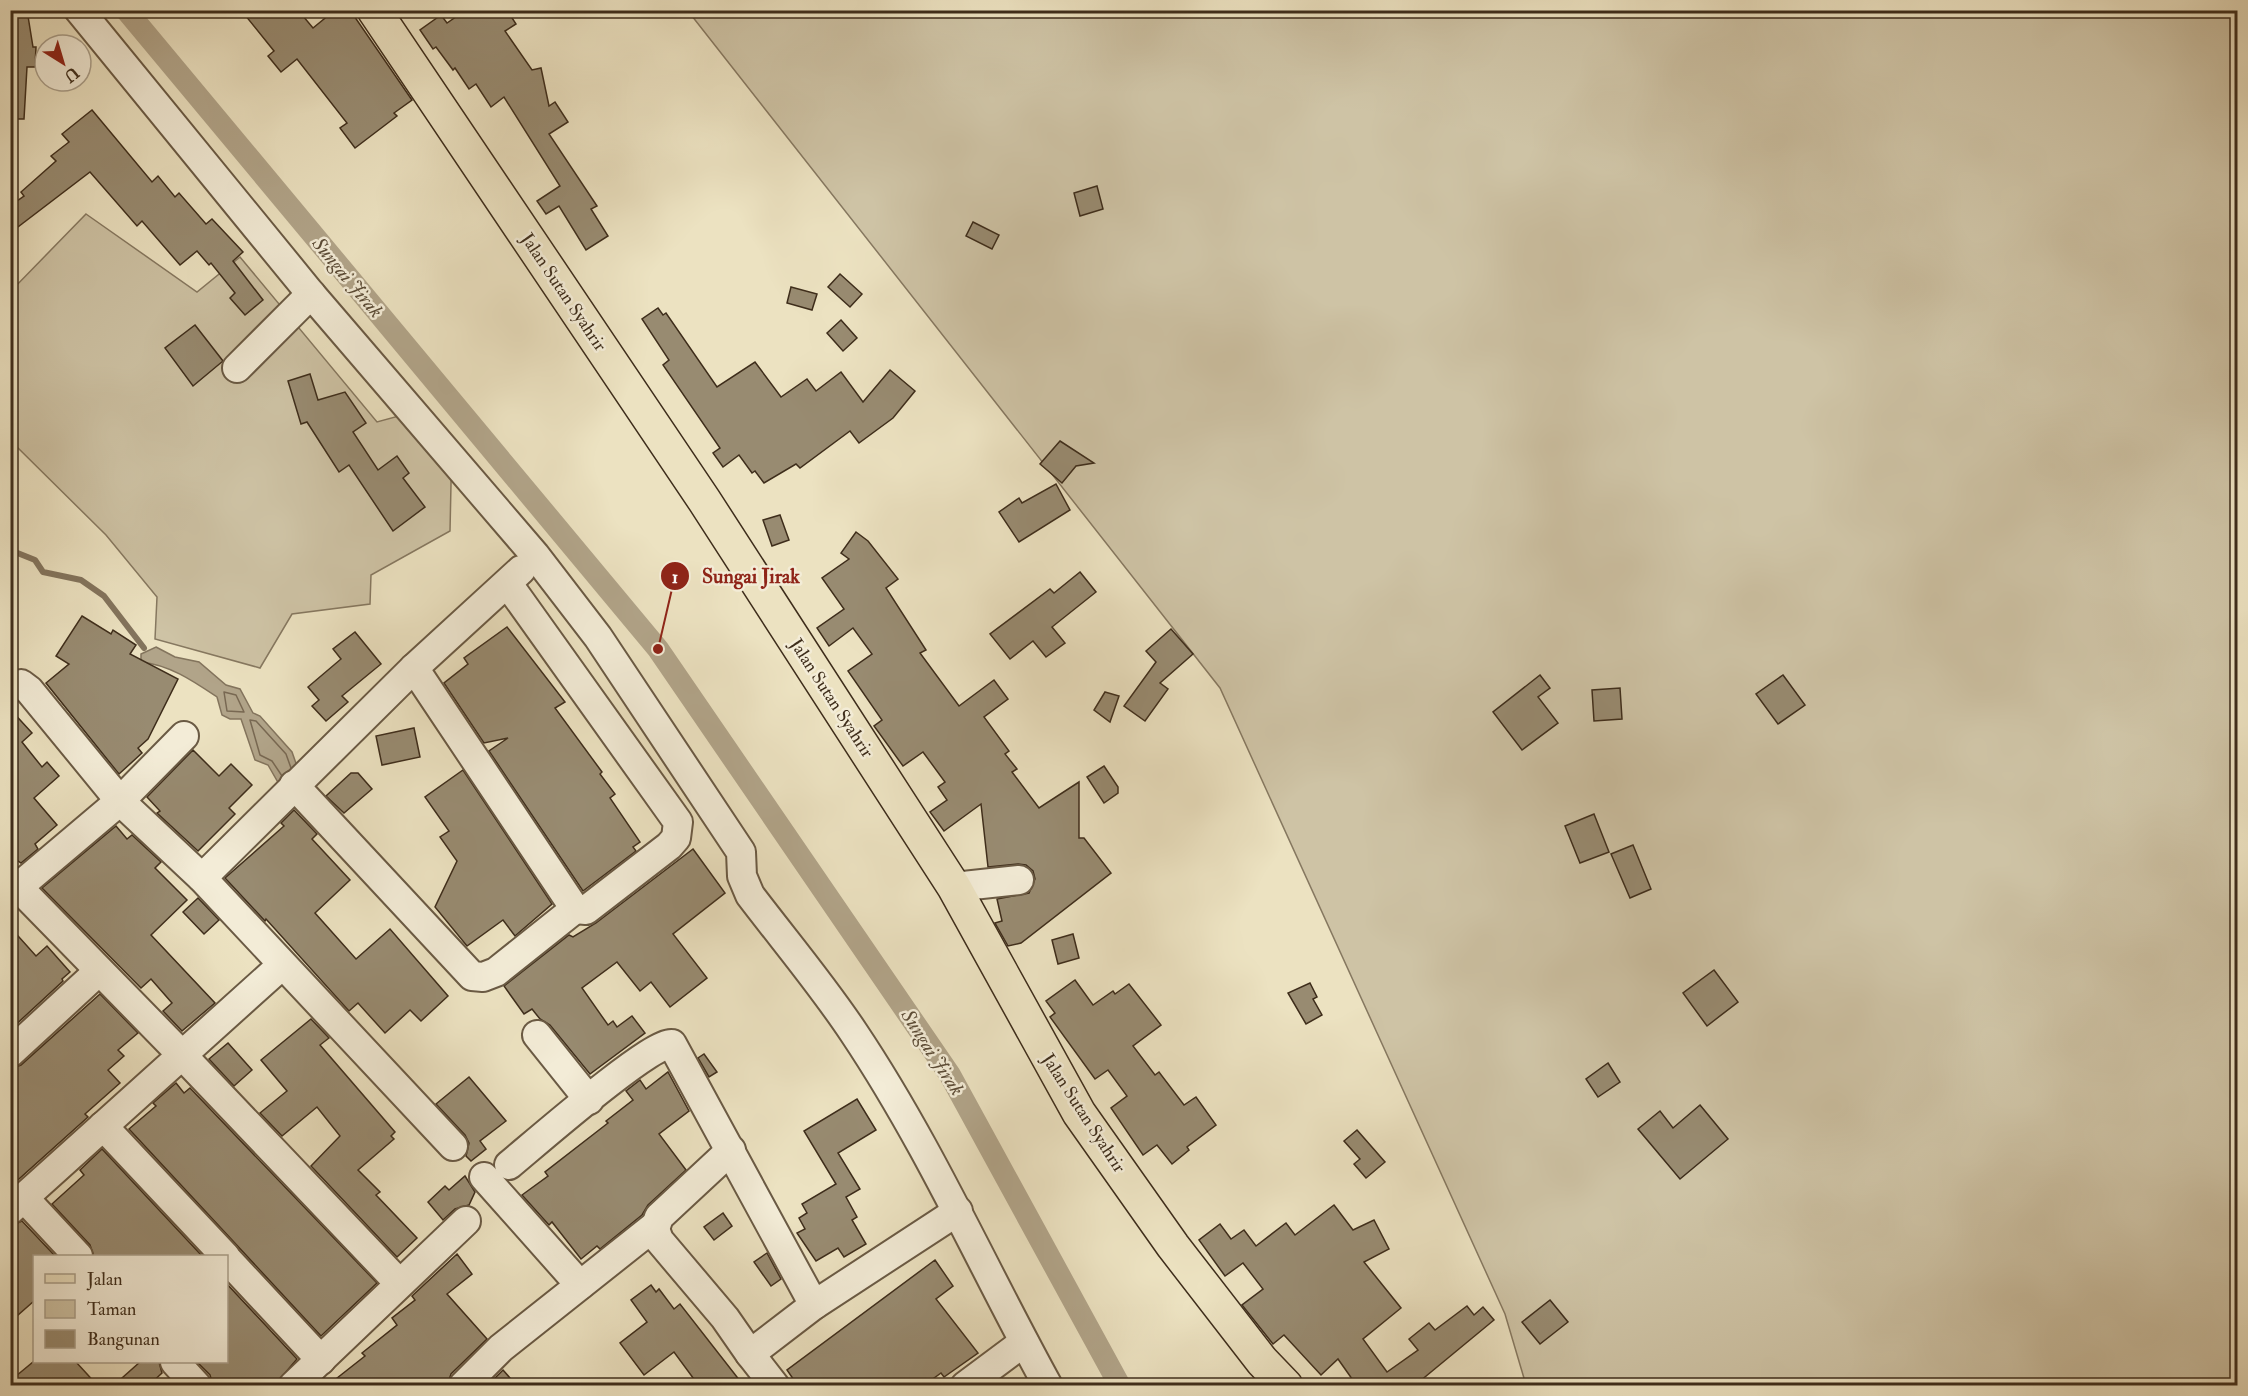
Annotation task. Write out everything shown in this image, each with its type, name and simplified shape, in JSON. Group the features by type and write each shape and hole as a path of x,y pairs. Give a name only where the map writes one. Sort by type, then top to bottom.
{"main road":[{"name":"Jalan Sutan Syahrir","path":"374,10 704,500 954,887 1079,1113 1173,1246 1262,1361 1286,1386"}],"street":[{"path":"79,10 310,294 535,555 598,637 731,835 743,856 742,876 750,895 854,1032 958,1211 1047,1385"},
{"path":"237,368 310,294"},
{"path":"202,878 294,784 414,668 508,584 535,555"},
{"path":"294,784 472,976 483,977 496,972 575,909 586,910 669,846 676,838 678,822 508,584"},
{"path":"414,668 575,909"},
{"path":"10,687 21,684 29,690 120,801 202,878 453,1146"},
{"path":"184,736 120,801 14,890 183,1056 399,1283"},
{"path":"954,887 1019,880"},
{"path":"76,1255 17,1204 282,965"},
{"path":"10,1053 99,971"},
{"path":"537,1035 589,1100"},
{"path":"580,1285 496,1171 662,1044 672,1044 814,1305"},
{"path":"103,1126 224,1255"},
{"path":"731,1150 659,1216 655,1233 725,1318 775,1386"},
{"path":"750,1354 814,1305 958,1211"},
{"path":"293,1386 465,1221"},
{"path":"463,1386 501,1348 656,1225"},
{"path":"228,1259 321,1360"},
{"path":"965,1386 1024,1342"},
{"path":"176,1363 197,1386"}],"green space":[{"path":"688,11 2237,11 2237,1385 1526,1385 1505,1314 1220,688"},
{"path":"86,214 197,292 240,257 377,422 428,408 452,438 450,531 371,575 370,604 292,614 260,668 155,639 157,597 106,535 17,447 11,447 10,292"}],"water":[{"path":"156,647 175,657 199,662 226,685 240,689 253,713 260,716 292,752 298,769 283,791 268,765 255,760 241,719 230,719 222,715 217,697 171,670 141,662 141,654"}],"building":[{"path":"10,10 27,10 33,47 33,67 27,67 24,119 10,119"},
{"path":"241,10 298,10 313,28 335,10 350,10 412,100 394,113 397,116 355,148 340,128 347,123 297,59 281,72 268,56 274,51"},
{"path":"466,10 507,10 516,24 505,31 532,70 541,68 549,106 555,102 568,122 549,134 597,206 591,209 608,236 586,250 559,206 546,214 537,201 560,186 504,97 491,107 476,84 469,89 455,68 453,70 436,47 433,49 420,30 441,15 447,23"},
{"path":"92,110 152,182 158,176 175,197 179,193 206,224 212,219 243,252 233,261 263,300 245,315 230,298 235,293 211,263 209,265 197,251 180,265 142,221 137,226 90,172 10,233 10,206 24,196 21,192 56,161 51,156 69,142 62,134"},
{"path":"1097,186 1103,209 1080,216 1074,193"},
{"path":"973,222 999,235 992,249 966,236"},
{"path":"840,274 862,294 850,307 828,287"},
{"path":"791,287 817,294 812,310 787,303"},
{"path":"658,308 663,315 666,313 717,387 755,362 781,397 807,379 816,391 841,372 863,402 890,370 915,391 893,418 859,443 850,431 800,468 796,464 764,483 755,471 752,473 739,455 723,467 713,453 720,448 663,365 669,360 642,319"},
{"path":"841,320 857,338 843,351 827,333"},
{"path":"195,325 223,361 193,386 165,348"},
{"path":"310,374 318,400 345,392 366,423 353,432 378,470 397,456 409,473 403,478 425,507 393,531 349,465 339,472 307,422 301,424 288,381"},
{"path":"1060,441 1094,463 1076,466 1062,483 1040,464"},
{"path":"1056,484 1070,510 1019,542 999,512 1019,498 1022,503"},
{"path":"780,515 789,540 772,546 763,520"},
{"path":"856,532 868,541 898,579 886,588 926,650 920,653 959,706 994,680 1008,699 984,717 1009,751 1005,754 1017,769 1012,772 1039,808 1079,782 1079,838 1084,838 1111,873 1021,943 1008,946 995,923 1002,921 997,899 1029,893 1035,879 1033,871 1026,865 1018,864 988,867 981,804 944,831 930,812 947,800 938,787 945,782 923,752 903,766 874,726 882,720 848,671 872,654 853,628 829,646 817,628 844,609 822,578 849,559 841,553"},
{"path":"1080,572 1096,592 1052,627 1065,643 1046,657 1033,641 1010,659 990,634 1050,589 1054,593"},
{"path":"82,616 111,634 113,630 136,645 130,654 178,679 148,739 138,748 142,753 119,774 46,683 69,664 56,656"},
{"path":"507,627 565,702 555,708 602,772 600,774 615,794 610,798 640,842 633,847 636,851 583,891 489,751 508,738 484,743 444,683 468,664 464,658"},
{"path":"1171,629 1193,654 1160,683 1168,689 1145,721 1124,706 1156,662 1146,651"},
{"path":"355,632 381,664 342,696 348,702 326,721 312,706 319,700 308,687 341,659 333,649"},
{"path":"1540,675 1550,688 1538,697 1558,723 1522,750 1493,712"},
{"path":"1783,675 1805,705 1778,724 1756,694"},
{"path":"1620,688 1622,719 1594,721 1592,690"},
{"path":"1105,692 1119,696 1110,722 1094,710"},
{"path":"10,709 32,733 22,742 42,767 47,762 59,776 34,798 57,825 35,844 38,849 21,863 18,861 10,868"},
{"path":"414,728 420,757 382,765 376,736"},
{"path":"193,750 219,776 231,764 252,785 229,808 235,814 198,851 157,813 160,811 147,797"},
{"path":"1104,766 1118,787 1118,793 1104,803 1087,777"},
{"path":"463,770 552,904 515,936 503,920 467,946 435,907 457,861 440,837 449,831 425,797"},
{"path":"351,773 358,773 372,789 344,813 326,796"},
{"path":"294,810 317,834 312,839 350,880 315,913 356,959 390,929 448,996 421,1021 410,1010 385,1033 358,1003 349,1011 266,919 265,921 225,878 284,826 281,823"},
{"path":"1594,814 1609,852 1580,863 1565,826"},
{"path":"116,826 127,839 132,835 161,862 155,868 187,900 151,935 215,1003 182,1031 163,1011 172,1003 151,979 141,988 42,888"},
{"path":"1633,845 1651,889 1630,898 1611,854"},
{"path":"693,849 725,893 673,934 707,978 670,1007 651,982 640,991 617,962 582,988 608,1025 613,1021 617,1027 632,1016 645,1033 590,1074 550,1025 540,1019 532,1009 524,1014 504,986 569,935 573,937 596,923"},
{"path":"198,898 219,920 204,934 183,912"},
{"path":"10,927 36,956 47,946 70,972 10,1030"},
{"path":"1073,934 1079,958 1058,964 1052,940"},
{"path":"1714,970 1738,1002 1707,1026 1683,993"},
{"path":"1075,980 1093,1005 1113,991 1115,994 1129,984 1161,1025 1133,1046 1155,1075 1159,1072 1184,1105 1196,1097 1216,1125 1187,1147 1189,1150 1172,1164 1157,1145 1143,1155 1111,1108 1127,1096 1108,1070 1095,1079 1050,1017 1055,1013 1046,1001"},
{"path":"1310,983 1317,997 1313,999 1322,1015 1306,1024 1288,993"},
{"path":"100,994 138,1033 118,1050 124,1056 108,1070 120,1083 85,1114 88,1117 10,1187 10,1069 21,1065"},
{"path":"311,1019 329,1038 320,1045 395,1132 391,1136 394,1139 358,1170 380,1192 376,1195 417,1238 397,1257 311,1166 340,1136 317,1107 282,1136 260,1113 287,1091 261,1060"},
{"path":"228,1043 252,1070 234,1086 209,1059"},
{"path":"704,1054 717,1072 709,1077 698,1058"},
{"path":"1608,1063 1620,1082 1598,1097 1586,1079"},
{"path":"668,1072 689,1111 659,1134 686,1170 648,1205 642,1215 600,1249 597,1246 581,1259 552,1222 549,1225 522,1195 548,1176 545,1172 608,1123 606,1121 633,1100 626,1091 640,1080 646,1089"},
{"path":"469,1077 506,1121 480,1141 486,1149 471,1161 466,1156 469,1143 465,1135 436,1104"},
{"path":"176,1083 184,1093 190,1088 377,1283 321,1336 129,1129 156,1106 153,1103"},
{"path":"857,1099 876,1130 838,1153 860,1189 846,1197 857,1217 852,1220 866,1244 844,1257 838,1248 816,1261 797,1233 805,1229 799,1218 807,1213 802,1204 836,1184 804,1131"},
{"path":"1700,1105 1728,1139 1680,1179 1638,1129 1660,1111 1673,1128"},
{"path":"1357,1130 1385,1162 1366,1178 1354,1164 1360,1159 1344,1141"},
{"path":"102,1149 201,1255 93,1255 90,1245 52,1204 84,1175 80,1170"},
{"path":"465,1176 475,1192 469,1205 455,1209 443,1220 428,1202 445,1186 449,1190"},
{"path":"1334,1205 1353,1230 1374,1220 1389,1249 1364,1262 1401,1308 1363,1339 1387,1372 1418,1350 1409,1339 1429,1323 1435,1330 1467,1306 1474,1315 1483,1307 1494,1320 1414,1386 1357,1386 1338,1359 1321,1375 1284,1335 1273,1344 1242,1305 1263,1289 1243,1263 1225,1276 1199,1240 1220,1224 1231,1239 1244,1230 1256,1246 1286,1223 1295,1235"},
{"path":"723,1213 732,1226 714,1240 704,1227"},
{"path":"22,1221 54,1255 33,1255 33,1302 10,1322 10,1226"},
{"path":"767,1253 781,1279 771,1286 754,1262"},
{"path":"457,1254 472,1274 447,1294 487,1339 451,1374 447,1386 327,1386 365,1356 362,1353 397,1325 392,1318 415,1300 412,1296"},
{"path":"935,1260 953,1286 936,1299 978,1353 944,1377 941,1373 923,1386 798,1386 787,1370"},
{"path":"228,1285 297,1359 274,1386 213,1386 210,1375 198,1363 228,1363"},
{"path":"651,1285 656,1292 659,1289 674,1309 680,1304 744,1386 699,1386 674,1352 644,1375 620,1343 647,1322 631,1300"},
{"path":"1550,1300 1568,1322 1540,1344 1522,1322"},
{"path":"33,1362 77,1363 98,1386 10,1386 10,1381"},
{"path":"139,1363 159,1363 162,1373 148,1386 113,1386"},
{"path":"503,1370 517,1386 487,1386"}],"waterway":[{"name":"Sungai Jirak","path":"126,10 658,649 950,1075 1120,1386"},
{"path":"10,550 35,560 43,572 81,580 104,596 144,648"}],"place":[{"name":"Sungai Jirak","path":"658,649"}]}
